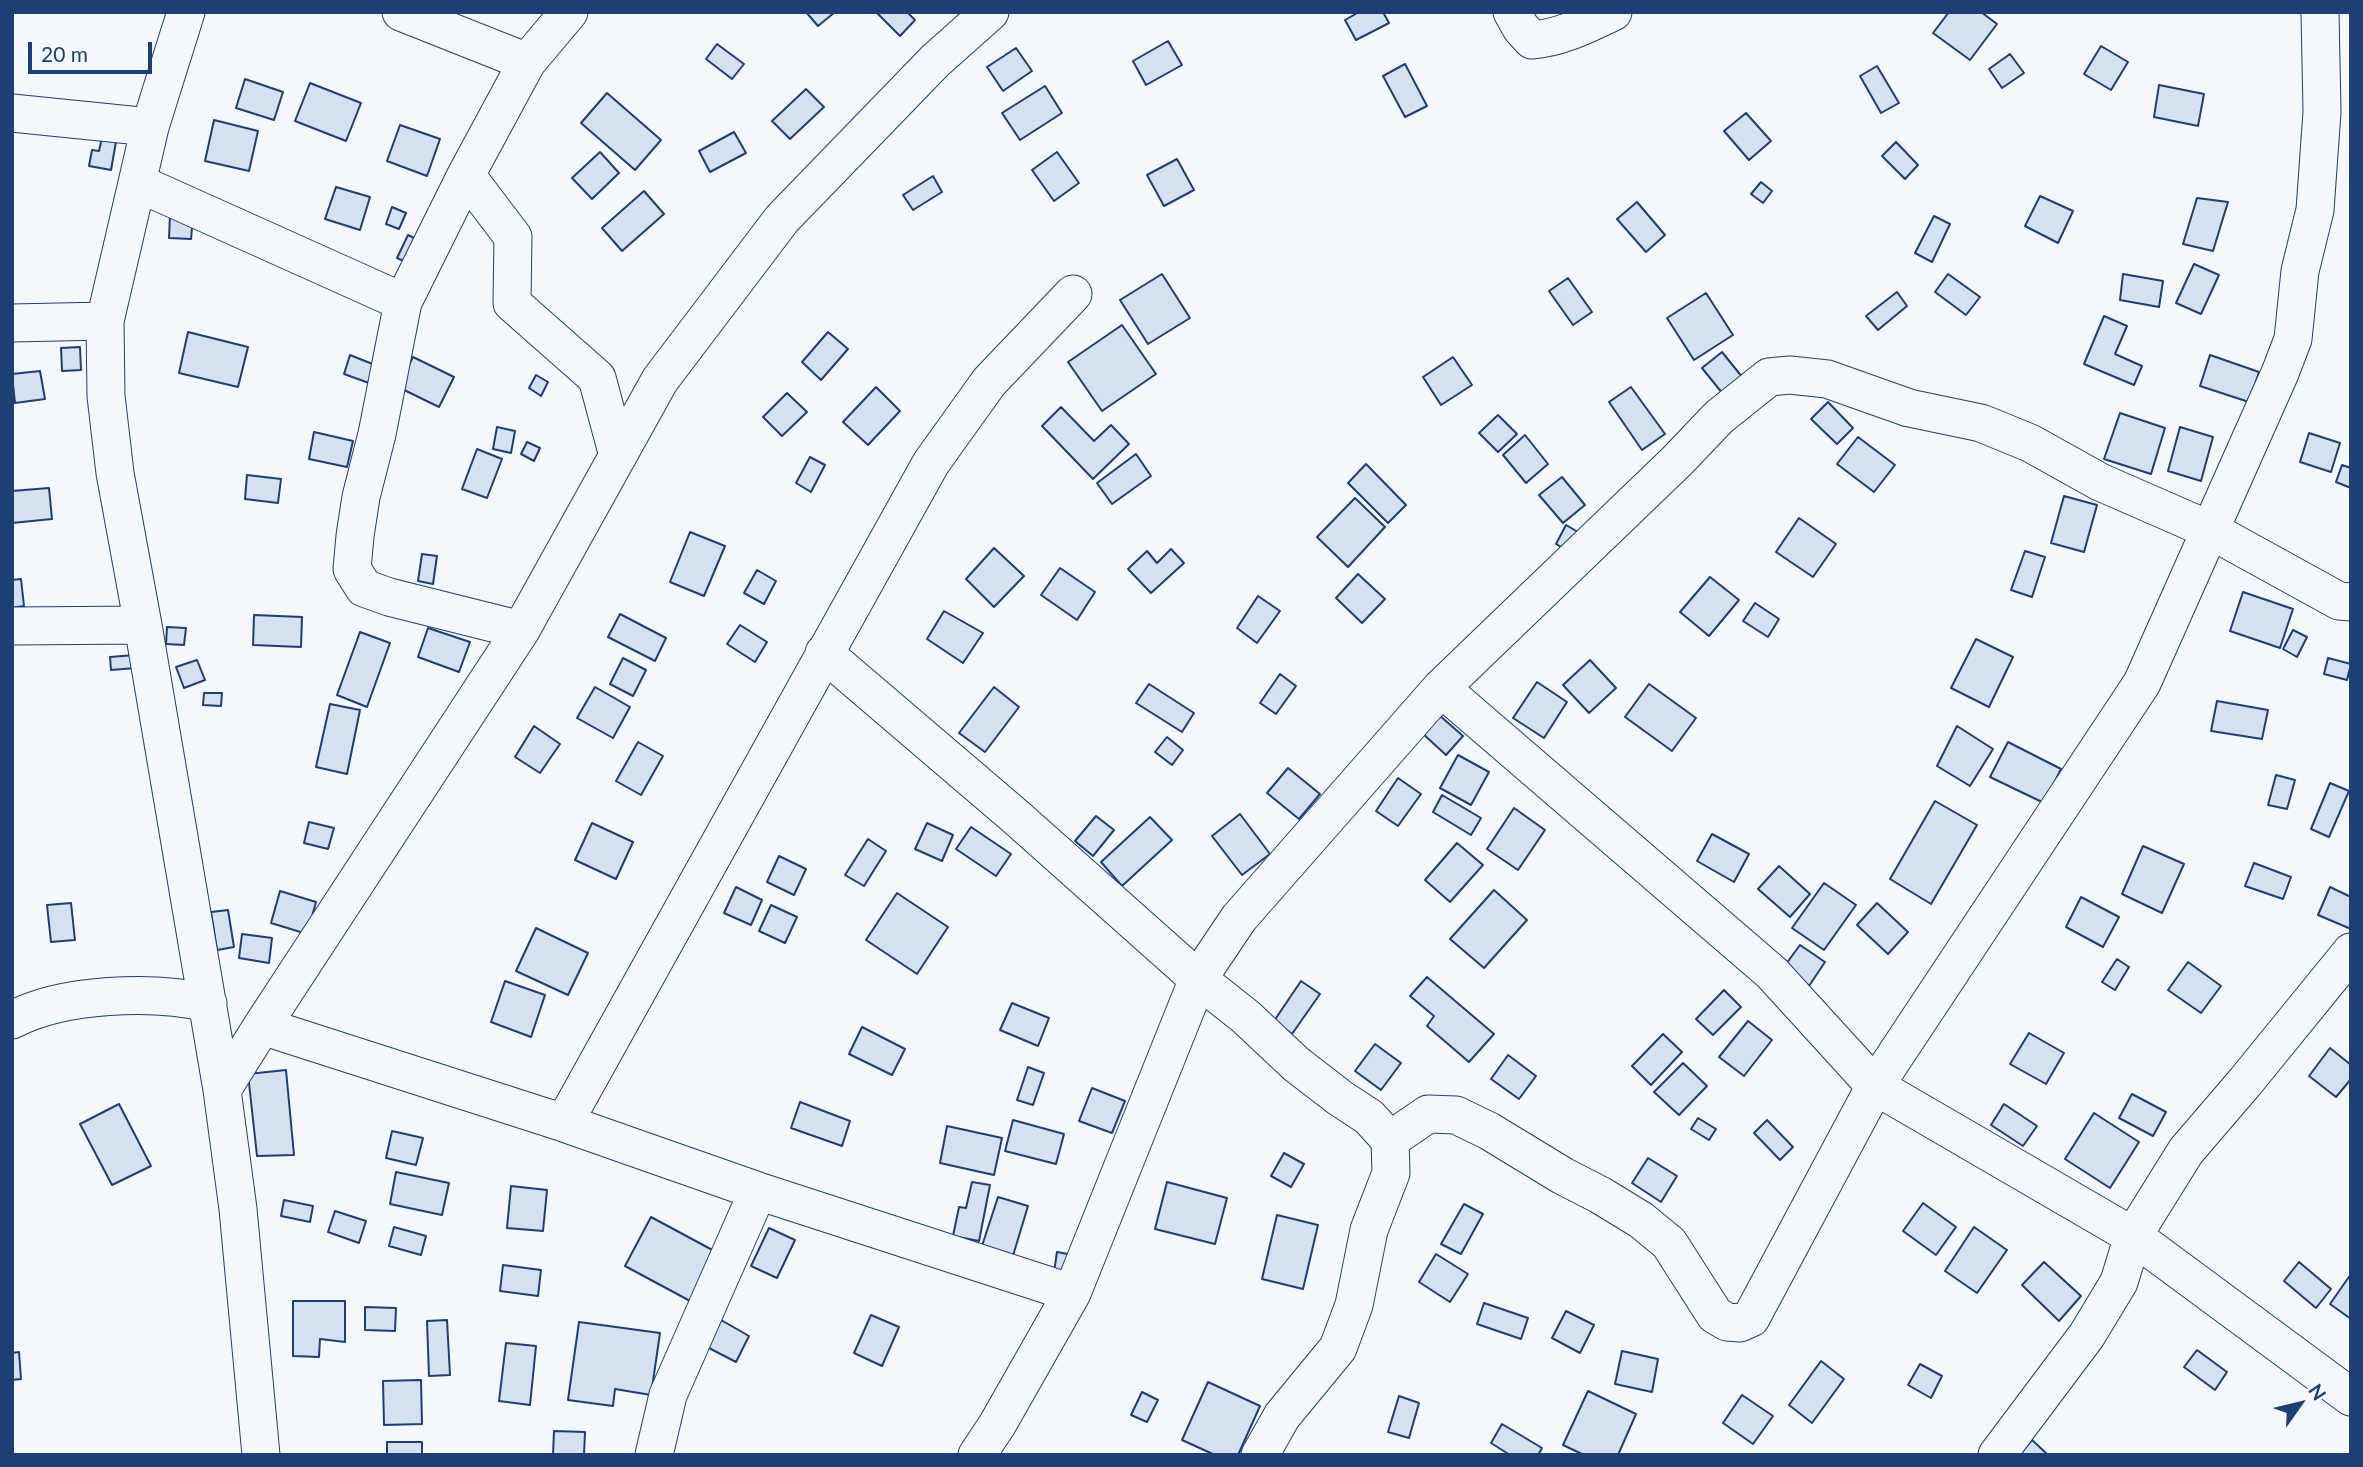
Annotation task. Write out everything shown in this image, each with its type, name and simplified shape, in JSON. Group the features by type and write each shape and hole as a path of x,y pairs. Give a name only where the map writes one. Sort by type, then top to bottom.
{"street":[{"path":"186,12 150,127 104,321 106,396 115,473 222,1090 238,1209 261,1455"},
{"path":"401,12 527,62"},
{"path":"521,630 389,597 364,588 352,569 361,497 377,434 403,302 466,175 527,62 569,12"},
{"path":"222,1090 521,630 660,380 782,219 935,61 990,12"},
{"path":"1512,12 1532,40 1567,32 1613,12"},
{"path":"1390,1140 1429,1114 1456,1115 1489,1131 1641,1220 1669,1243 1715,1315 1727,1322 1740,1323 1751,1318 1875,1086 2142,683 2280,373 2292,339 2300,271 2315,210 2322,111 2320,12"},
{"path":"12,113 150,127"},
{"path":"466,175 513,237 512,303 597,378 618,456"},
{"path":"138,183 403,302"},
{"path":"564,1123 931,463 989,382 1073,294"},
{"path":"12,323 104,321"},
{"path":"977,1455 1072,1293 1198,979 1240,918 1441,688 1677,461 1719,417 1769,377 1790,375 1827,379 1909,408 1981,423 2030,443 2101,482 2210,530 2339,601 2351,602"},
{"path":"12,626 143,625"},
{"path":"824,653 1016,817 1198,979 1246,1017 1296,1064 1369,1117 1390,1140 1391,1173 1369,1230 1354,1305 1338,1348 1282,1416 1260,1455"},
{"path":"1441,688 1772,973 1875,1086 2133,1236 2351,1397"},
{"path":"1997,1455 2087,1335 2119,1282 2133,1236 2186,1151 2351,952"},
{"path":"12,1020 31,1010 109,995 157,998 178,996 208,1003"},
{"path":"262,1026 564,1123 758,1191 1072,1293"},
{"path":"654,1455 668,1395 758,1191"}],"building":[{"path":"806,12 835,12 818,26"},
{"path":"876,12 907,12 915,20 900,36"},
{"path":"1359,12 1383,12 1389,23 1356,40 1345,20"},
{"path":"1949,12 1981,12 1997,24 1970,60 1933,33"},
{"path":"1168,41 1182,65 1146,85 1133,61"},
{"path":"717,44 744,64 732,79 706,59"},
{"path":"2101,46 2128,62 2111,90 2084,74"},
{"path":"1016,48 1032,71 1003,91 987,67"},
{"path":"2010,54 2024,73 2002,88 1989,69"},
{"path":"1405,64 1427,106 1405,117 1383,76"},
{"path":"1877,66 1899,103 1881,113 1860,76"},
{"path":"245,79 283,92 274,120 236,108"},
{"path":"310,83 361,103 346,141 295,121"},
{"path":"2159,85 2204,94 2198,126 2154,117"},
{"path":"1045,86 1062,113 1020,140 1002,113"},
{"path":"806,89 824,107 790,139 772,121"},
{"path":"607,93 661,140 635,170 581,123"},
{"path":"1746,113 1771,141 1749,160 1724,131"},
{"path":"214,120 258,131 249,171 205,161"},
{"path":"400,125 440,139 427,176 387,161"},
{"path":"734,132 746,153 710,172 699,151"},
{"path":"103,133 117,136 111,170 89,166 92,150 99,151"},
{"path":"1896,142 1918,165 1905,179 1882,156"},
{"path":"600,152 619,173 592,199 572,178"},
{"path":"1057,152 1079,183 1054,201 1032,170"},
{"path":"1177,159 1194,190 1164,206 1147,175"},
{"path":"933,176 942,192 913,210 903,195"},
{"path":"1761,182 1772,191 1763,203 1751,194"},
{"path":"336,187 370,197 360,230 325,219"},
{"path":"644,191 664,214 622,251 602,228"},
{"path":"2040,196 2073,211 2058,243 2025,226"},
{"path":"2197,198 2228,202 2213,251 2183,244"},
{"path":"1637,202 1665,235 1646,252 1617,219"},
{"path":"392,207 406,213 399,229 386,224"},
{"path":"170,215 193,217 191,239 169,238"},
{"path":"1934,216 1950,224 1932,262 1915,253"},
{"path":"408,235 418,240 408,263 397,258"},
{"path":"2194,264 2219,275 2201,314 2176,303"},
{"path":"1162,274 1190,318 1148,344 1120,300"},
{"path":"1948,274 1980,297 1966,315 1935,292"},
{"path":"2123,274 2163,281 2159,307 2120,300"},
{"path":"1568,278 1592,312 1573,325 1549,291"},
{"path":"1897,292 1907,306 1878,330 1866,316"},
{"path":"1706,293 1733,335 1694,360 1667,318"},
{"path":"2104,316 2127,326 2115,354 2142,366 2134,385 2084,364"},
{"path":"1122,325 1156,374 1102,411 1068,362"},
{"path":"188,332 248,347 238,387 179,373"},
{"path":"828,332 848,349 821,380 802,362"},
{"path":"80,347 81,370 62,371 61,348"},
{"path":"1722,352 1747,383 1727,399 1702,368"},
{"path":"350,355 375,365 369,383 344,374"},
{"path":"2210,355 2259,372 2249,402 2200,386"},
{"path":"413,357 454,377 439,407 398,387"},
{"path":"1453,357 1472,385 1441,405 1423,377"},
{"path":"40,371 45,399 15,403 12,374"},
{"path":"536,375 548,382 541,396 529,388"},
{"path":"876,387 900,411 868,445 843,422"},
{"path":"1631,387 1665,434 1642,450 1609,402"},
{"path":"787,393 807,412 782,436 763,417"},
{"path":"1828,402 1853,428 1837,444 1811,419"},
{"path":"1061,407 1094,441 1111,425 1129,444 1093,479 1042,426"},
{"path":"2120,413 2165,428 2151,474 2104,459"},
{"path":"1498,415 1517,434 1498,452 1479,433"},
{"path":"497,427 515,431 511,453 493,449"},
{"path":"2180,427 2213,437 2201,481 2168,471"},
{"path":"314,432 353,441 347,467 309,459"},
{"path":"2309,433 2340,443 2331,472 2300,462"},
{"path":"1525,435 1548,464 1526,483 1503,455"},
{"path":"1858,437 1895,465 1874,492 1837,464"},
{"path":"527,442 540,448 534,461 521,454"},
{"path":"477,449 502,459 487,498 462,489"},
{"path":"1136,454 1151,476 1112,504 1097,483"},
{"path":"810,457 825,465 811,492 796,483"},
{"path":"1366,464 1406,505 1388,523 1348,483"},
{"path":"2342,465 2351,468 2351,488 2336,482"},
{"path":"247,475 281,479 278,503 245,499"},
{"path":"1562,477 1585,505 1563,523 1539,495"},
{"path":"49,488 52,519 12,523 12,491"},
{"path":"2064,496 2097,505 2084,552 2051,543"},
{"path":"1355,498 1385,527 1348,567 1317,537"},
{"path":"1799,518 1836,544 1813,577 1776,552"},
{"path":"1566,525 1578,532 1568,551 1556,544"},
{"path":"690,532 725,546 704,596 670,582"},
{"path":"994,548 1024,576 994,607 966,579"},
{"path":"1171,549 1184,563 1151,593 1128,569 1147,551 1157,563"},
{"path":"2025,551 2045,557 2032,597 2011,590"},
{"path":"422,554 437,556 433,584 418,581"},
{"path":"1060,568 1095,592 1077,620 1041,595"},
{"path":"757,570 776,581 764,604 744,593"},
{"path":"1358,574 1385,599 1362,623 1336,598"},
{"path":"1710,577 1739,600 1709,636 1680,612"},
{"path":"21,579 24,606 12,608 12,580"},
{"path":"2243,592 2293,609 2280,648 2230,631"},
{"path":"1258,596 1280,611 1257,643 1237,628"},
{"path":"1755,603 1779,619 1768,637 1743,621"},
{"path":"944,611 983,633 963,663 927,639"},
{"path":"620,614 666,638 655,661 608,637"},
{"path":"254,615 302,617 301,647 253,645"},
{"path":"740,625 767,642 755,662 727,644"},
{"path":"167,627 186,628 184,645 166,644"},
{"path":"428,628 470,642 459,672 418,657"},
{"path":"2293,630 2307,637 2297,657 2283,649"},
{"path":"360,632 390,643 367,707 337,695"},
{"path":"1976,639 2013,657 1989,707 1951,688"},
{"path":"135,655 136,668 111,670 110,657"},
{"path":"623,658 646,670 633,696 610,684"},
{"path":"2328,658 2351,664 2347,680 2324,674"},
{"path":"197,660 205,680 184,688 176,667"},
{"path":"1590,660 1616,688 1589,713 1563,685"},
{"path":"1280,674 1296,686 1276,714 1260,703"},
{"path":"1537,682 1567,702 1544,738 1513,718"},
{"path":"1149,684 1194,713 1182,732 1136,703"},
{"path":"1649,684 1696,718 1672,751 1625,717"},
{"path":"595,687 630,707 613,738 577,718"},
{"path":"994,687 1019,707 985,752 959,733"},
{"path":"204,693 222,693 221,706 203,705"},
{"path":"2217,701 2268,710 2262,739 2211,731"},
{"path":"330,704 360,710 347,774 316,767"},
{"path":"1439,715 1463,736 1446,755 1422,733"},
{"path":"534,726 560,744 540,773 515,757"},
{"path":"1957,726 1993,749 1970,786 1937,766"},
{"path":"1167,737 1183,750 1172,765 1155,752"},
{"path":"638,742 663,756 641,795 616,781"},
{"path":"2008,742 2061,769 2044,803 1990,777"},
{"path":"1458,755 1489,772 1471,805 1440,788"},
{"path":"1288,768 1320,794 1299,819 1267,793"},
{"path":"2276,775 2295,780 2287,809 2268,805"},
{"path":"1398,778 1421,794 1398,826 1376,811"},
{"path":"2330,783 2349,791 2329,837 2311,829"},
{"path":"1442,795 1481,818 1471,835 1433,812"},
{"path":"1935,801 1977,825 1931,904 1890,879"},
{"path":"1514,808 1545,830 1518,870 1487,849"},
{"path":"1240,814 1270,854 1242,875 1212,836"},
{"path":"1096,816 1114,830 1093,856 1075,841"},
{"path":"1150,817 1172,840 1122,886 1101,862"},
{"path":"309,822 334,828 328,849 304,843"},
{"path":"592,823 633,842 616,879 575,860"},
{"path":"927,823 953,835 942,861 915,849"},
{"path":"971,827 1011,854 996,876 956,849"},
{"path":"1712,834 1749,854 1734,882 1697,861"},
{"path":"868,839 886,851 864,886 845,875"},
{"path":"1457,843 1483,865 1450,902 1425,880"},
{"path":"2143,846 2184,864 2162,913 2122,894"},
{"path":"779,856 806,869 794,895 767,882"},
{"path":"2254,863 2291,877 2283,899 2245,886"},
{"path":"1779,866 1810,894 1790,917 1758,889"},
{"path":"1824,883 1856,905 1824,950 1792,928"},
{"path":"736,887 762,900 751,925 724,913"},
{"path":"2330,887 2351,897 2351,929 2318,915"},
{"path":"1494,890 1527,920 1484,968 1450,939"},
{"path":"280,891 316,902 307,934 271,923"},
{"path":"897,893 948,927 917,974 866,940"},
{"path":"2081,897 2119,917 2103,947 2066,927"},
{"path":"71,903 75,940 51,942 47,905"},
{"path":"1877,903 1908,932 1888,954 1857,925"},
{"path":"771,905 797,917 785,943 759,931"},
{"path":"228,910 234,947 217,950 211,912"},
{"path":"536,928 588,953 568,995 516,971"},
{"path":"242,934 272,938 269,963 239,958"},
{"path":"1800,945 1825,962 1809,986 1783,968"},
{"path":"2117,959 2129,967 2115,990 2102,982"},
{"path":"2188,962 2221,986 2201,1013 2168,990"},
{"path":"1427,977 1494,1034 1469,1062 1427,1026 1434,1016 1410,996"},
{"path":"505,981 545,995 531,1037 491,1022"},
{"path":"1301,981 1320,994 1292,1034 1274,1021"},
{"path":"1724,990 1741,1007 1713,1035 1696,1019"},
{"path":"1012,1003 1049,1018 1038,1046 1000,1030"},
{"path":"1748,1021 1772,1040 1744,1076 1719,1057"},
{"path":"862,1027 905,1049 892,1075 849,1054"},
{"path":"2029,1033 2064,1053 2046,1084 2010,1064"},
{"path":"1663,1034 1682,1052 1651,1085 1632,1066"},
{"path":"1375,1044 1401,1063 1381,1090 1355,1071"},
{"path":"2330,1048 2351,1065 2351,1079 2336,1097 2309,1076"},
{"path":"1508,1055 1536,1076 1519,1099 1491,1079"},
{"path":"1683,1063 1707,1086 1679,1115 1654,1092"},
{"path":"1028,1067 1044,1073 1033,1105 1017,1100"},
{"path":"286,1070 294,1155 257,1156 248,1074"},
{"path":"1092,1088 1125,1101 1112,1133 1079,1121"},
{"path":"2132,1094 2166,1112 2153,1136 2119,1118"},
{"path":"800,1102 850,1121 842,1146 791,1128"},
{"path":"119,1104 151,1166 112,1185 80,1124"},
{"path":"2004,1104 2037,1126 2023,1146 1991,1125"},
{"path":"2094,1113 2139,1142 2110,1188 2065,1159"},
{"path":"1698,1118 1716,1129 1709,1140 1691,1129"},
{"path":"1013,1120 1064,1134 1056,1164 1005,1151"},
{"path":"1767,1120 1793,1147 1780,1160 1754,1133"},
{"path":"947,1126 1002,1138 994,1175 940,1163"},
{"path":"392,1131 423,1138 416,1165 386,1158"},
{"path":"1284,1153 1304,1164 1291,1187 1271,1176"},
{"path":"1648,1158 1677,1176 1661,1202 1632,1183"},
{"path":"396,1172 449,1183 442,1215 390,1204"},
{"path":"972,1182 990,1185 979,1241 953,1236 959,1207 966,1208"},
{"path":"1167,1182 1227,1198 1215,1244 1155,1229"},
{"path":"511,1186 547,1190 543,1231 507,1228"},
{"path":"998,1197 1028,1206 1012,1259 981,1249"},
{"path":"284,1200 313,1206 310,1222 281,1216"},
{"path":"1923,1203 1956,1227 1936,1255 1903,1231"},
{"path":"1464,1204 1483,1214 1461,1254 1441,1244"},
{"path":"335,1211 366,1221 359,1243 328,1232"},
{"path":"1277,1215 1318,1225 1303,1289 1262,1279"},
{"path":"651,1217 718,1253 692,1302 625,1266"},
{"path":"394,1227 426,1236 421,1255 389,1246"},
{"path":"1974,1227 2007,1250 1977,1293 1945,1271"},
{"path":"769,1228 795,1240 777,1278 751,1266"},
{"path":"1057,1252 1073,1255 1068,1282 1053,1279"},
{"path":"1436,1254 1468,1274 1450,1302 1419,1282"},
{"path":"2044,1262 2081,1296 2059,1321 2022,1285"},
{"path":"2299,1262 2331,1289 2316,1308 2284,1281"},
{"path":"503,1265 541,1270 538,1296 500,1291"},
{"path":"2351,1274 2351,1319 2330,1304"},
{"path":"293,1301 345,1301 345,1342 320,1339 319,1357 293,1356"},
{"path":"1484,1303 1528,1318 1521,1339 1477,1324"},
{"path":"365,1307 396,1308 395,1331 365,1330"},
{"path":"1566,1311 1594,1325 1580,1353 1552,1338"},
{"path":"871,1315 899,1327 882,1366 854,1353"},
{"path":"447,1320 450,1375 429,1376 427,1321"},
{"path":"721,1320 749,1336 736,1362 707,1347"},
{"path":"579,1322 660,1333 651,1395 615,1389 613,1406 568,1400"},
{"path":"506,1343 536,1346 530,1405 499,1401"},
{"path":"2197,1350 2227,1372 2215,1390 2184,1367"},
{"path":"1622,1351 1658,1359 1652,1392 1615,1384"},
{"path":"19,1352 21,1379 12,1380 12,1353"},
{"path":"1821,1361 1844,1379 1812,1423 1789,1405"},
{"path":"1920,1364 1942,1376 1931,1398 1908,1385"},
{"path":"421,1380 422,1424 384,1425 383,1381"},
{"path":"1208,1382 1260,1406 1238,1455 1215,1455 1182,1440"},
{"path":"1588,1391 1636,1414 1618,1455 1584,1455 1563,1445"},
{"path":"1142,1392 1158,1400 1147,1422 1131,1415"},
{"path":"1742,1395 1773,1416 1753,1444 1723,1423"},
{"path":"1399,1396 1419,1403 1409,1438 1388,1432"},
{"path":"1502,1424 1542,1448 1538,1455 1510,1455 1491,1443"},
{"path":"554,1431 585,1432 584,1455 553,1455"},
{"path":"2032,1440 2047,1454 2046,1455 2019,1455"},
{"path":"387,1442 422,1442 422,1455 387,1455"}]}
